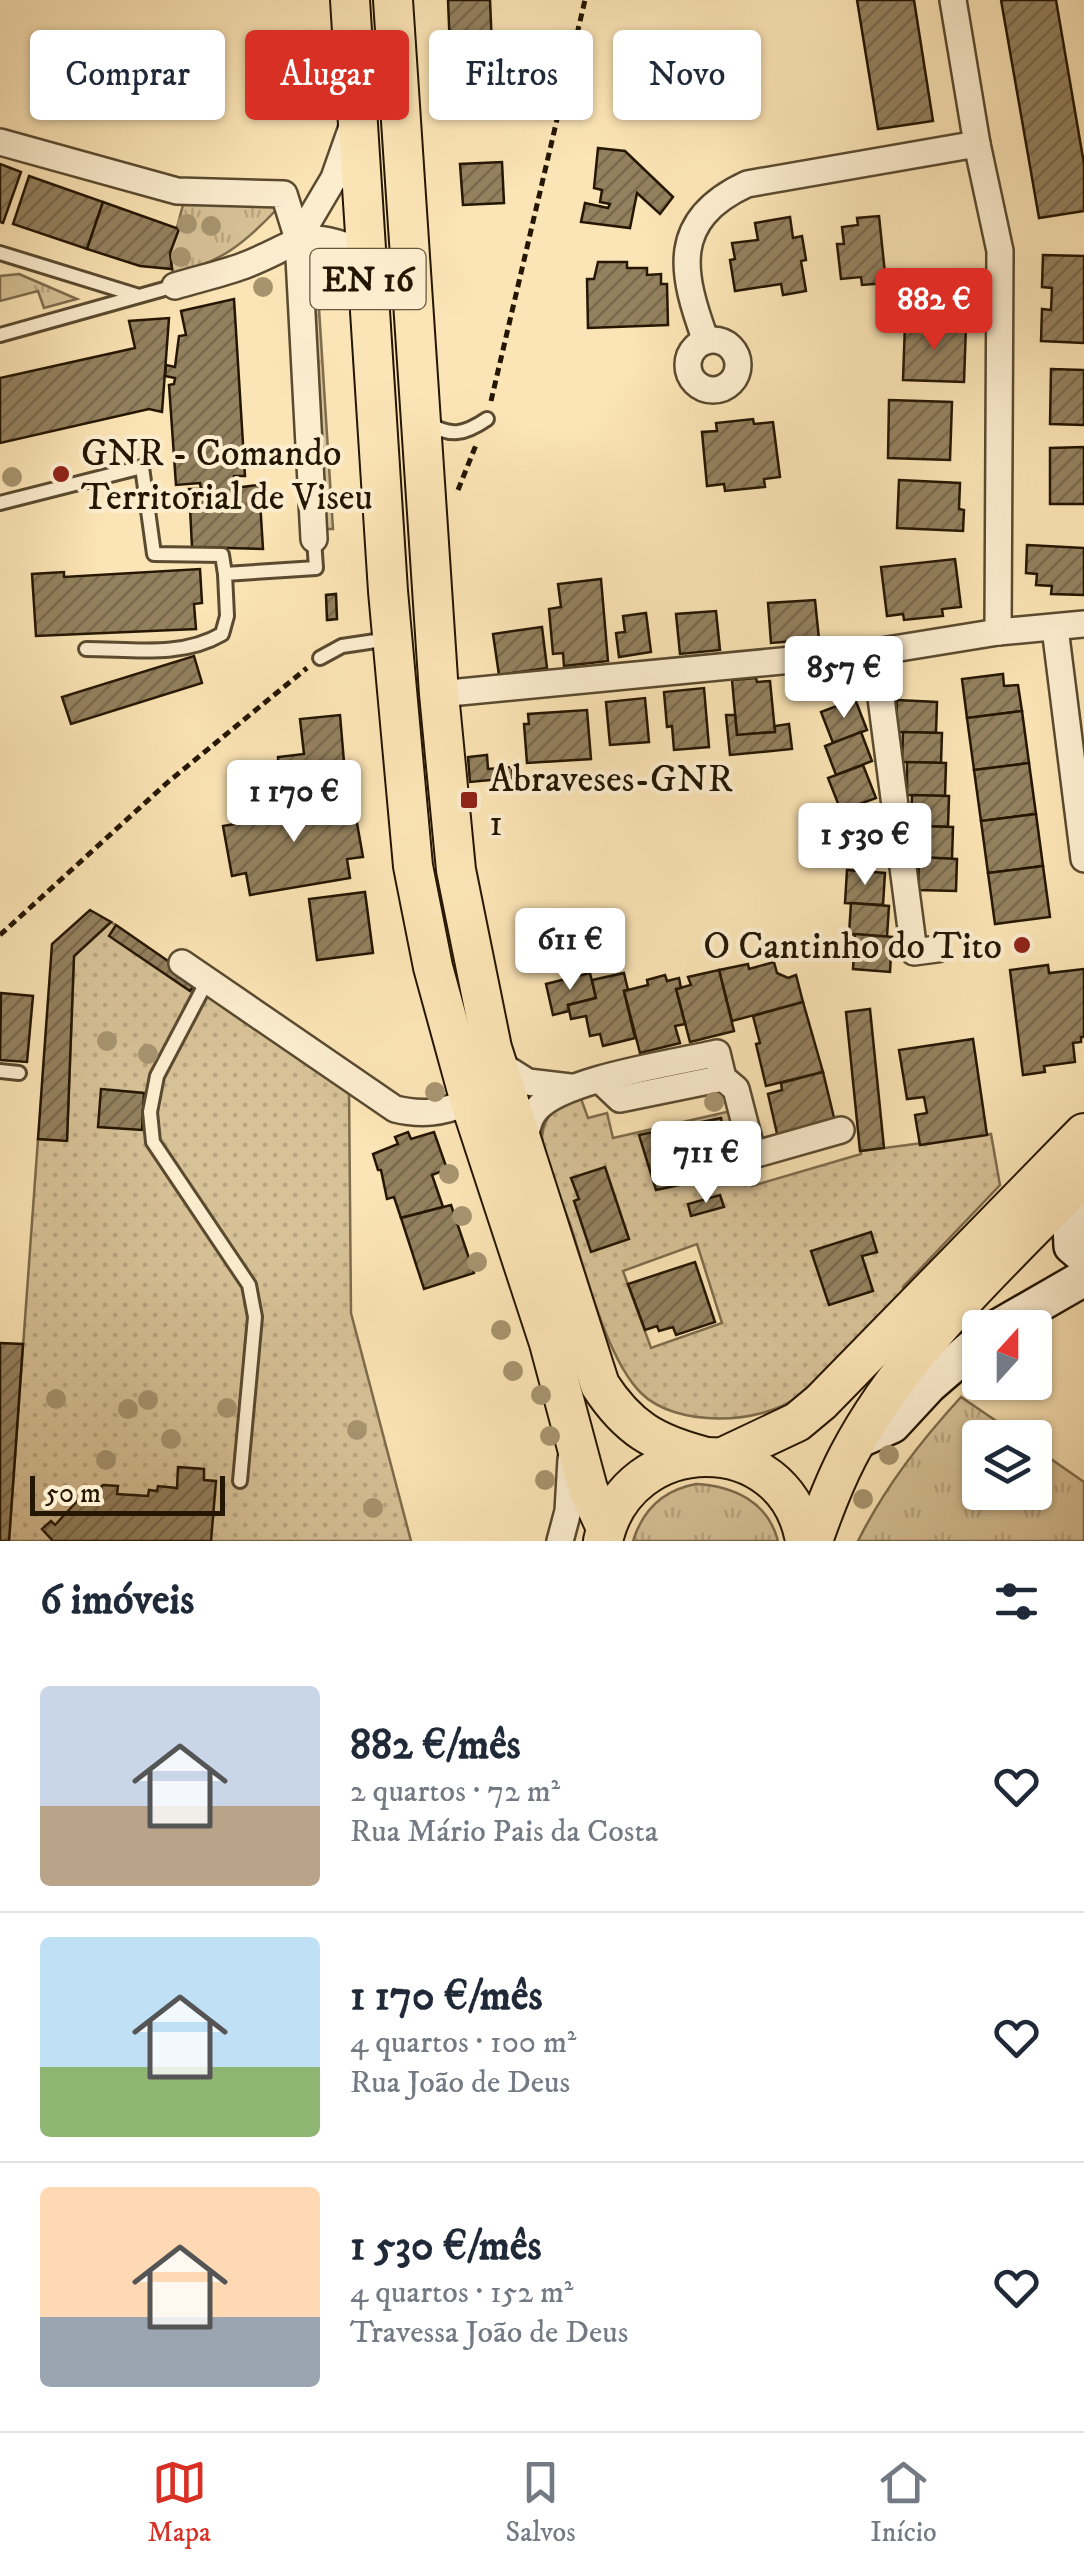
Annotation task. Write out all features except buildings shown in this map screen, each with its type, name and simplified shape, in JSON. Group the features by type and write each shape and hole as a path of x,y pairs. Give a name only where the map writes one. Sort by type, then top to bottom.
{"main road":[{"name":"EN 16","path":"350,0 352,30"},
{"name":"EN 16","path":"393,0 439,694 456,870 496,1062 600,1385 631,1424 654,1439 713,1457"},
{"name":"EN 16","path":"359,120 392,639 413,866 433,967 470,1102 549,1343 604,1534"},
{"path":"604,1534 613,1508 641,1477 662,1465 713,1457 797,1422 822,1402 1084,1133"},
{"path":"809,1541 856,1441 888,1392 939,1327 1084,1176"},
{"path":"713,1457 741,1462 776,1485 800,1519 809,1541"}],"street":[{"path":"954,0 977,144 1000,251 998,632"},
{"path":"298,239 334,178 354,120"},
{"path":"0,142 177,192 284,194 298,239 314,539"},
{"path":"706,341 687,291 686,274 696,224 717,202 747,184 977,144"},
{"path":"176,286 243,266 298,239 335,240 366,254"},
{"path":"439,694 876,652 998,632 1084,624"},
{"path":"1056,628 1084,859"},
{"path":"876,652 914,952 937,949"},
{"path":"182,963 395,1109 418,1115 440,1114 470,1102"},
{"path":"496,1062 528,1082 570,1088"},
{"path":"524,1148 530,1118 548,1099 600,1080 620,1099 724,1078 736,1089 753,1155 841,1130"},
{"path":"1084,1203 1071,1224 1072,1246 1084,1256"},
{"path":"1029,1310 1084,1278"},
{"path":"856,1441 892,1425 962,1357"},
{"path":"560,1541 568,1511 571,1463 565,1404"}],"lane":[{"path":"0,253 138,296"},
{"path":"0,335 176,286"},
{"path":"421,418 444,434 468,432 487,419"},
{"path":"0,504 142,467 154,554 222,556 227,616 222,634 206,644 182,650 86,649"},
{"path":"225,574 316,568 314,539"},
{"path":"320,658 342,646 392,639"},
{"path":"207,981 157,1076 150,1112 154,1142 249,1285 253,1300 255,1317 240,1481"},
{"path":"0,1071 20,1072"}],"path":[{"path":"487,419 584,0"},
{"path":"0,935 168,782 320,658"}],"green space":[{"path":"272,204 277,209 231,250 173,275 170,253 183,205"},
{"path":"19,274 77,299 44,308 38,291 0,301 0,276"},
{"path":"317,277 333,529 324,529 308,278"},
{"path":"111,922 349,1087 351,1313 411,1541 9,1541 38,1139 67,1140 74,956"},
{"path":"580,1096 588,1118 607,1113 613,1138 731,1111 752,1186 861,1151 991,1134 1000,1185 903,1287 904,1292 799,1396 763,1413 696,1417 656,1404 641,1393 607,1337 542,1137 550,1115","holes":["697,1244 722,1323 651,1348 623,1271"]},
{"path":"961,1397 995,1420 962,1420 962,1510 1052,1510 1052,1460 1084,1482 1084,1541 858,1541 880,1502"},
{"path":"696,1484 723,1488 748,1499 766,1516 778,1541 633,1541 642,1519 656,1503 674,1491"}],"place":[{"name":"GNR - Comando Territorial de Viseu","path":"61,474"},
{"name":"Abraveses-GNR 1","path":"469,800"},
{"name":"O Cantinho do Tito","path":"1022,945"}]}
